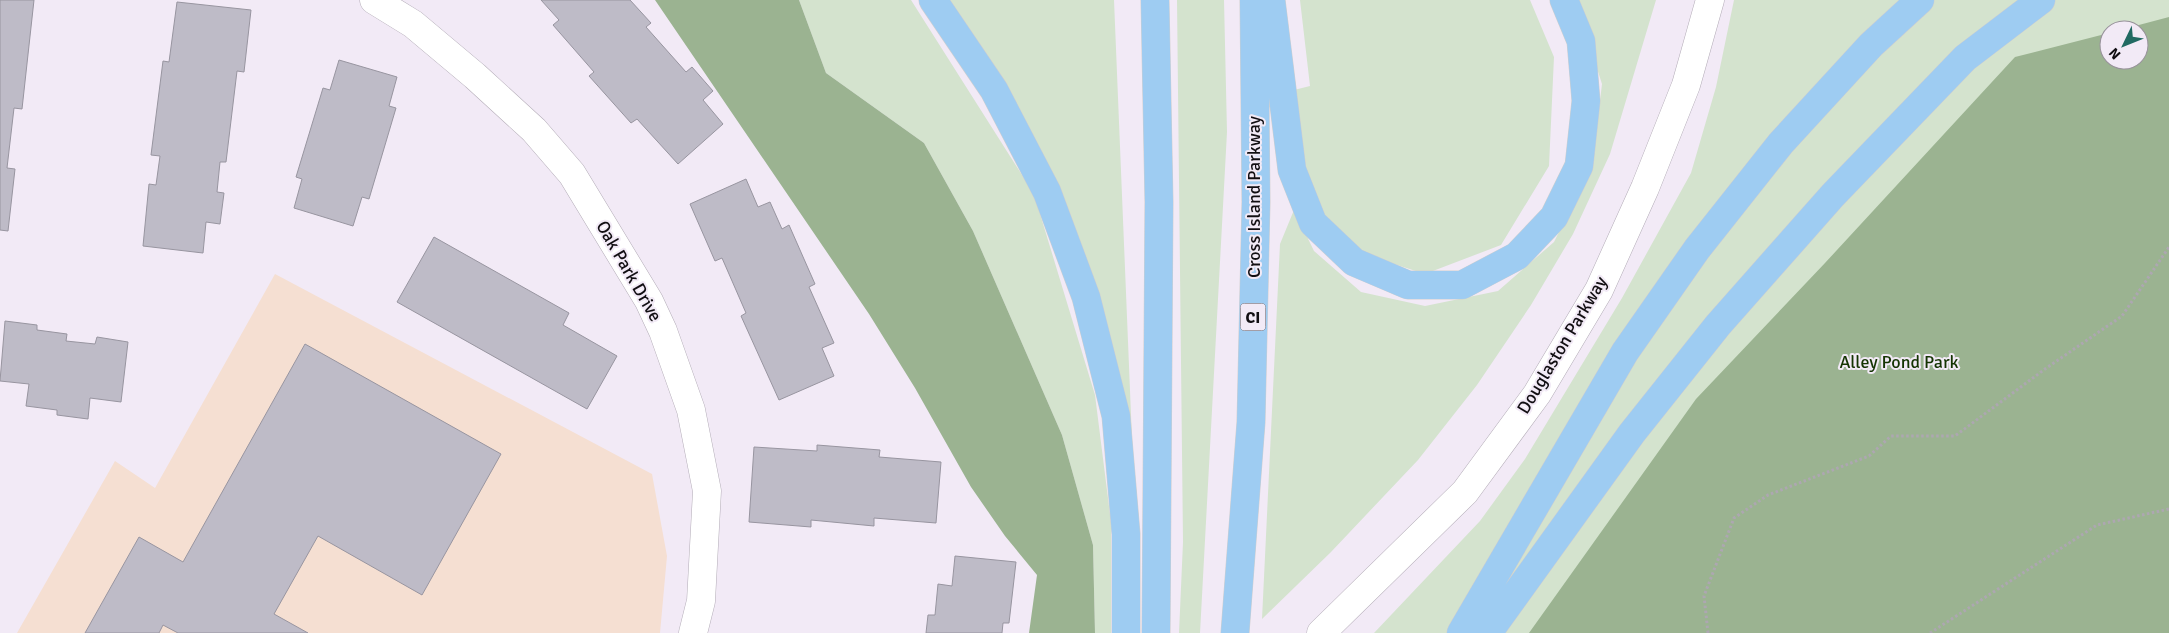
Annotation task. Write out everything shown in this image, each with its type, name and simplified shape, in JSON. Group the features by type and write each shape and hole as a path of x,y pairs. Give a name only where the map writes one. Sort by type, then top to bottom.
{"highway":[{"path":"933,0 994,90 1047,192 1086,297 1116,416 1126,534 1126,633"},
{"path":"1155,0 1159,202 1156,633"},
{"name":"Cross Island Parkway","path":"1235,633 1251,422 1256,202 1254,0"},
{"path":"1271,0 1292,170 1313,222 1354,262 1408,285 1462,284 1518,256 1554,217 1580,166 1586,101 1581,41 1564,0"},
{"path":"1461,633 1625,352 1697,249 1781,143 1871,45 1920,0"},
{"path":"1488,633 1632,433 1718,325 1833,194 1966,58 2041,0"}],"street":[{"name":"Oak Park Drive","path":"374,0 413,24 475,76 534,130 572,174 649,301 663,331 691,410 707,491 701,601 693,633"},
{"name":"Douglaston Parkway","path":"1321,633 1465,492 1537,394 1599,290 1645,188 1686,85 1710,0"}],"path":[{"path":"1708,633 1704,596 1734,518 1768,495 1869,456 1891,436 1955,436 2045,369 2122,316 2169,247"},
{"path":"1930,633 2097,525 2169,509"}],"shaded area":[{"path":"275,274 652,474 667,556 660,633 17,633 115,461 155,488"}],"green space":[{"path":"655,0 799,0 826,73 924,143 973,231 1062,435 1093,545 1095,633 1029,633 1037,575 1005,536 971,487 915,388 869,314"},
{"path":"799,0 911,0 1034,194 1095,395 1111,522 1111,633 1095,633 1093,545 1062,435 973,231 924,143 826,73"},
{"path":"941,0 1114,0 1132,439 1073,235"},
{"path":"1177,0 1224,0 1227,132 1200,633 1179,633 1183,542"},
{"path":"1300,0 1530,0 1554,57 1549,166 1501,245 1425,274 1354,251 1313,201 1299,157 1294,90 1310,86"},
{"path":"1575,0 1656,0 1610,154 1573,234 1531,305 1477,385 1418,460 1331,552 1262,619 1280,244 1294,210 1314,251 1361,292 1425,306 1498,291 1554,242 1592,166 1602,84"},
{"name":"Alley Pond Park","path":"1734,0 2169,0 2169,633 1374,633 1480,521 1525,459 1622,298 1691,173 1716,87"},
{"name":"Alley Pond Park","path":"2169,17 2169,633 1529,633 1696,399 1825,263 2015,57 2099,36 2099,70 2149,70 2149,22"}],"building":[{"path":"0,0 34,0 22,109 14,108 7,168 15,169 8,231 0,230"},
{"path":"541,0 630,0 651,23 646,27 686,72 692,67 713,91 703,100 723,124 678,164 637,119 631,123 589,76 594,72 553,25 559,20"},
{"path":"177,2 251,10 244,72 237,71 226,162 220,162 217,192 224,193 220,224 206,222 203,253 143,246 149,184 156,185 160,156 151,155 163,61 169,62"},
{"path":"339,60 397,77 389,106 396,108 369,199 362,197 353,226 294,208 302,179 296,177 323,88 330,90"},
{"path":"746,179 758,207 770,202 782,229 789,225 815,284 809,287 834,343 822,348 834,376 779,400 741,316 746,313 722,258 715,261 690,204"},
{"path":"434,237 569,313 563,325 617,356 587,409 397,302"},
{"path":"5,321 37,325 37,330 67,334 66,341 95,344 97,337 128,342 121,402 90,398 88,419 57,415 57,410 26,406 29,384 0,381"},
{"path":"305,344 501,454 422,595 318,536 274,614 308,633 178,633 163,625 159,633 85,633 139,537 183,562"},
{"path":"817,445 880,450 879,457 941,462 936,523 874,518 874,526 811,520 811,527 749,522 754,447 817,451"},
{"path":"955,556 1016,562 1009,623 1003,623 1002,633 926,633 928,615 935,615 938,584 952,586"}]}
